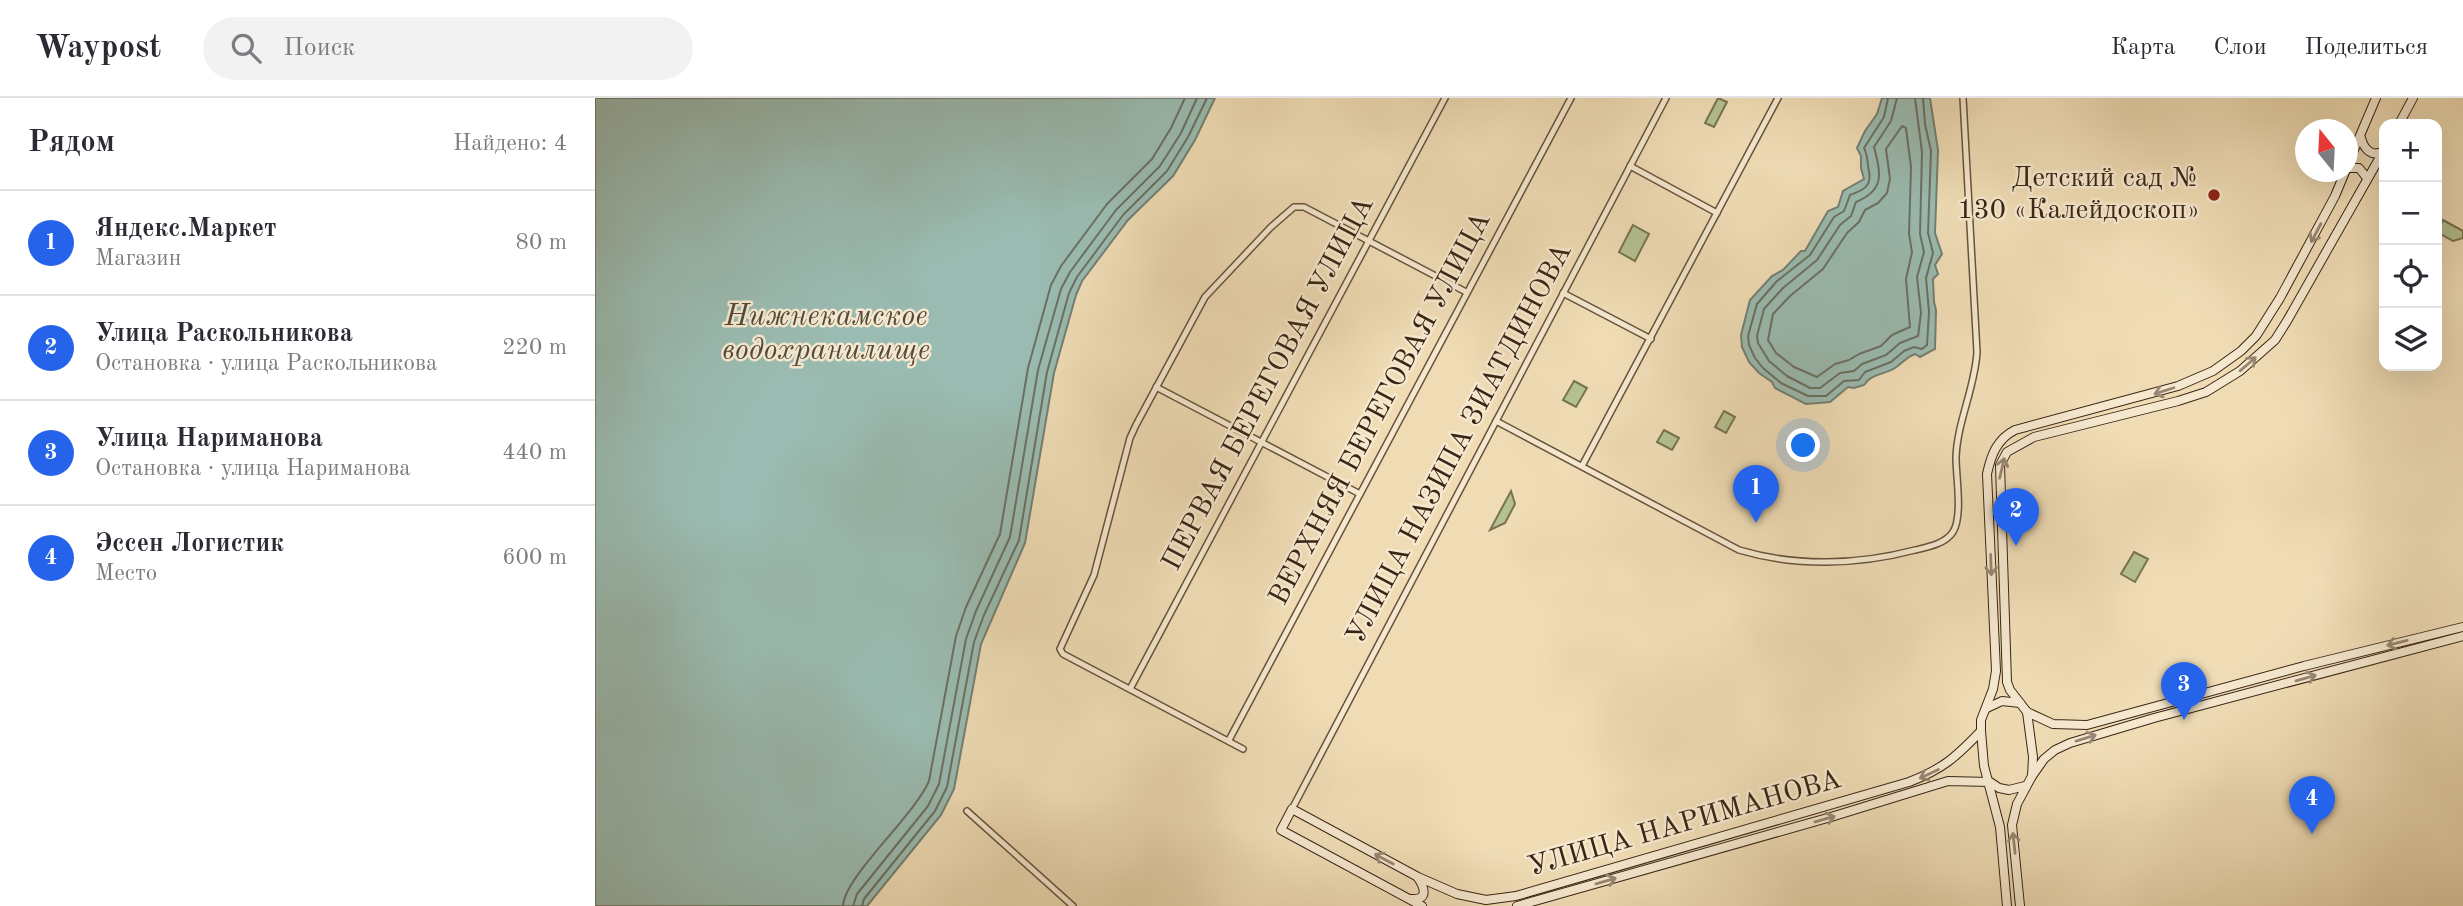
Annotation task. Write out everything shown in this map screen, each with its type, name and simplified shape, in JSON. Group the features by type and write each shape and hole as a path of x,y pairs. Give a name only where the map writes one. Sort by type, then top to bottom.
{"main road":[{"path":"2358,145 2376,98"},
{"path":"2402,119 2413,98"},
{"path":"2361,138 2363,146 2370,153 2379,154"},
{"path":"2379,158 2275,340 2241,371 2206,391 2178,401 2034,437 2007,452 2000,465 1999,475 2010,690 2027,712 2053,724 2087,725 2304,666 2463,627"},
{"path":"2358,168 2367,178"},
{"path":"2007,906 2000,827 1984,766 1981,731 1981,720 1993,689 1996,671 1987,474 1991,456 2000,440 2027,425 2151,395 2198,379 2241,351 2256,336 2280,298 2341,182"},
{"path":"2020,906 2012,825 2017,804 2030,780 2044,759 2055,750 2070,743 2167,715 2463,636"},
{"path":"1985,710 2002,701 2020,704"},
{"path":"2027,712 2033,757 2030,780"},
{"name":"УЛИЦА НАРИМАНОВА","path":"1292,809 1418,877 1457,894 1486,900 1516,896 1909,782 1935,772 1956,757 1981,731"},
{"name":"УЛИЦА НАРИМАНОВА","path":"1517,906 1832,817 1948,781 1990,782 1999,788 2010,790 2030,780"},
{"path":"1292,809 1280,830 1422,906"},
{"path":"1406,898 1419,899 1424,895 1425,891 1418,877"}],"street":[{"name":"ПЕРВАЯ БЕРЕГОВАЯ УЛИЦА","path":"1130,689 1445,98"},
{"name":"УЛИЦА НАЗИПА ЗИАТДИНОВА","path":"1292,809 1666,98"},
{"path":"1582,466 1778,98"},
{"path":"1496,421 1739,550 1760,555 1840,562 1873,559 1944,541 1953,531 1957,520 1956,453 1973,384 1977,352 1963,98"},
{"name":"ВЕРХНЯЯ БЕРЕГОВАЯ УЛИЦА","path":"1229,740 1438,351 1466,292 1569,99"},
{"path":"1630,166 1717,213"},
{"path":"1243,749 1063,654 1060,649 1094,575 1130,438 1211,290 1289,210 1298,206 1466,292"},
{"path":"1563,293 1651,339"},
{"path":"1156,387 1360,494"},
{"path":"967,811 1073,906"}],"green space":[{"path":"1718,98 1727,102 1714,127 1705,123"},
{"path":"2443,220 2463,231 2463,238 2453,241 2442,235"},
{"path":"1633,225 1649,234 1635,261 1619,252"},
{"path":"1574,381 1587,388 1576,407 1563,400"},
{"path":"1724,411 1735,417 1726,433 1715,427"},
{"path":"1664,430 1679,438 1672,450 1657,442"},
{"path":"1511,491 1515,504 1505,523 1490,530"},
{"path":"2134,552 2148,559 2135,582 2121,574"}],"water":[{"name":"Нижнекамское водохранилище","path":"595,98 1215,98 1195,140 1173,176 1128,220 1082,281 1054,373 1025,543 981,644 954,789 941,815 867,906 595,906"},
{"path":"1882,98 1930,98 1938,150 1935,233 1942,254 1935,265 1938,274 1933,279 1936,310 1935,349 1920,357 1912,355 1895,368 1871,378 1864,385 1848,387 1830,402 1806,404 1775,388 1772,382 1759,373 1749,362 1742,347 1741,335 1750,300 1772,276 1783,270 1801,251 1805,251 1828,211 1838,207 1843,191 1864,179 1861,156 1857,148 1877,114"}],"place":[{"name":"Детский сад № 130 «Калейдоскоп»","path":"2214,195"},
{"name":"Яндекс.Маркет","path":"1756,523"},
{"name":"Улица Раскольникова","path":"2016,546"},
{"name":"Улица Нариманова","path":"2184,720"},
{"name":"Эссен Логистик","path":"2312,834"}]}
